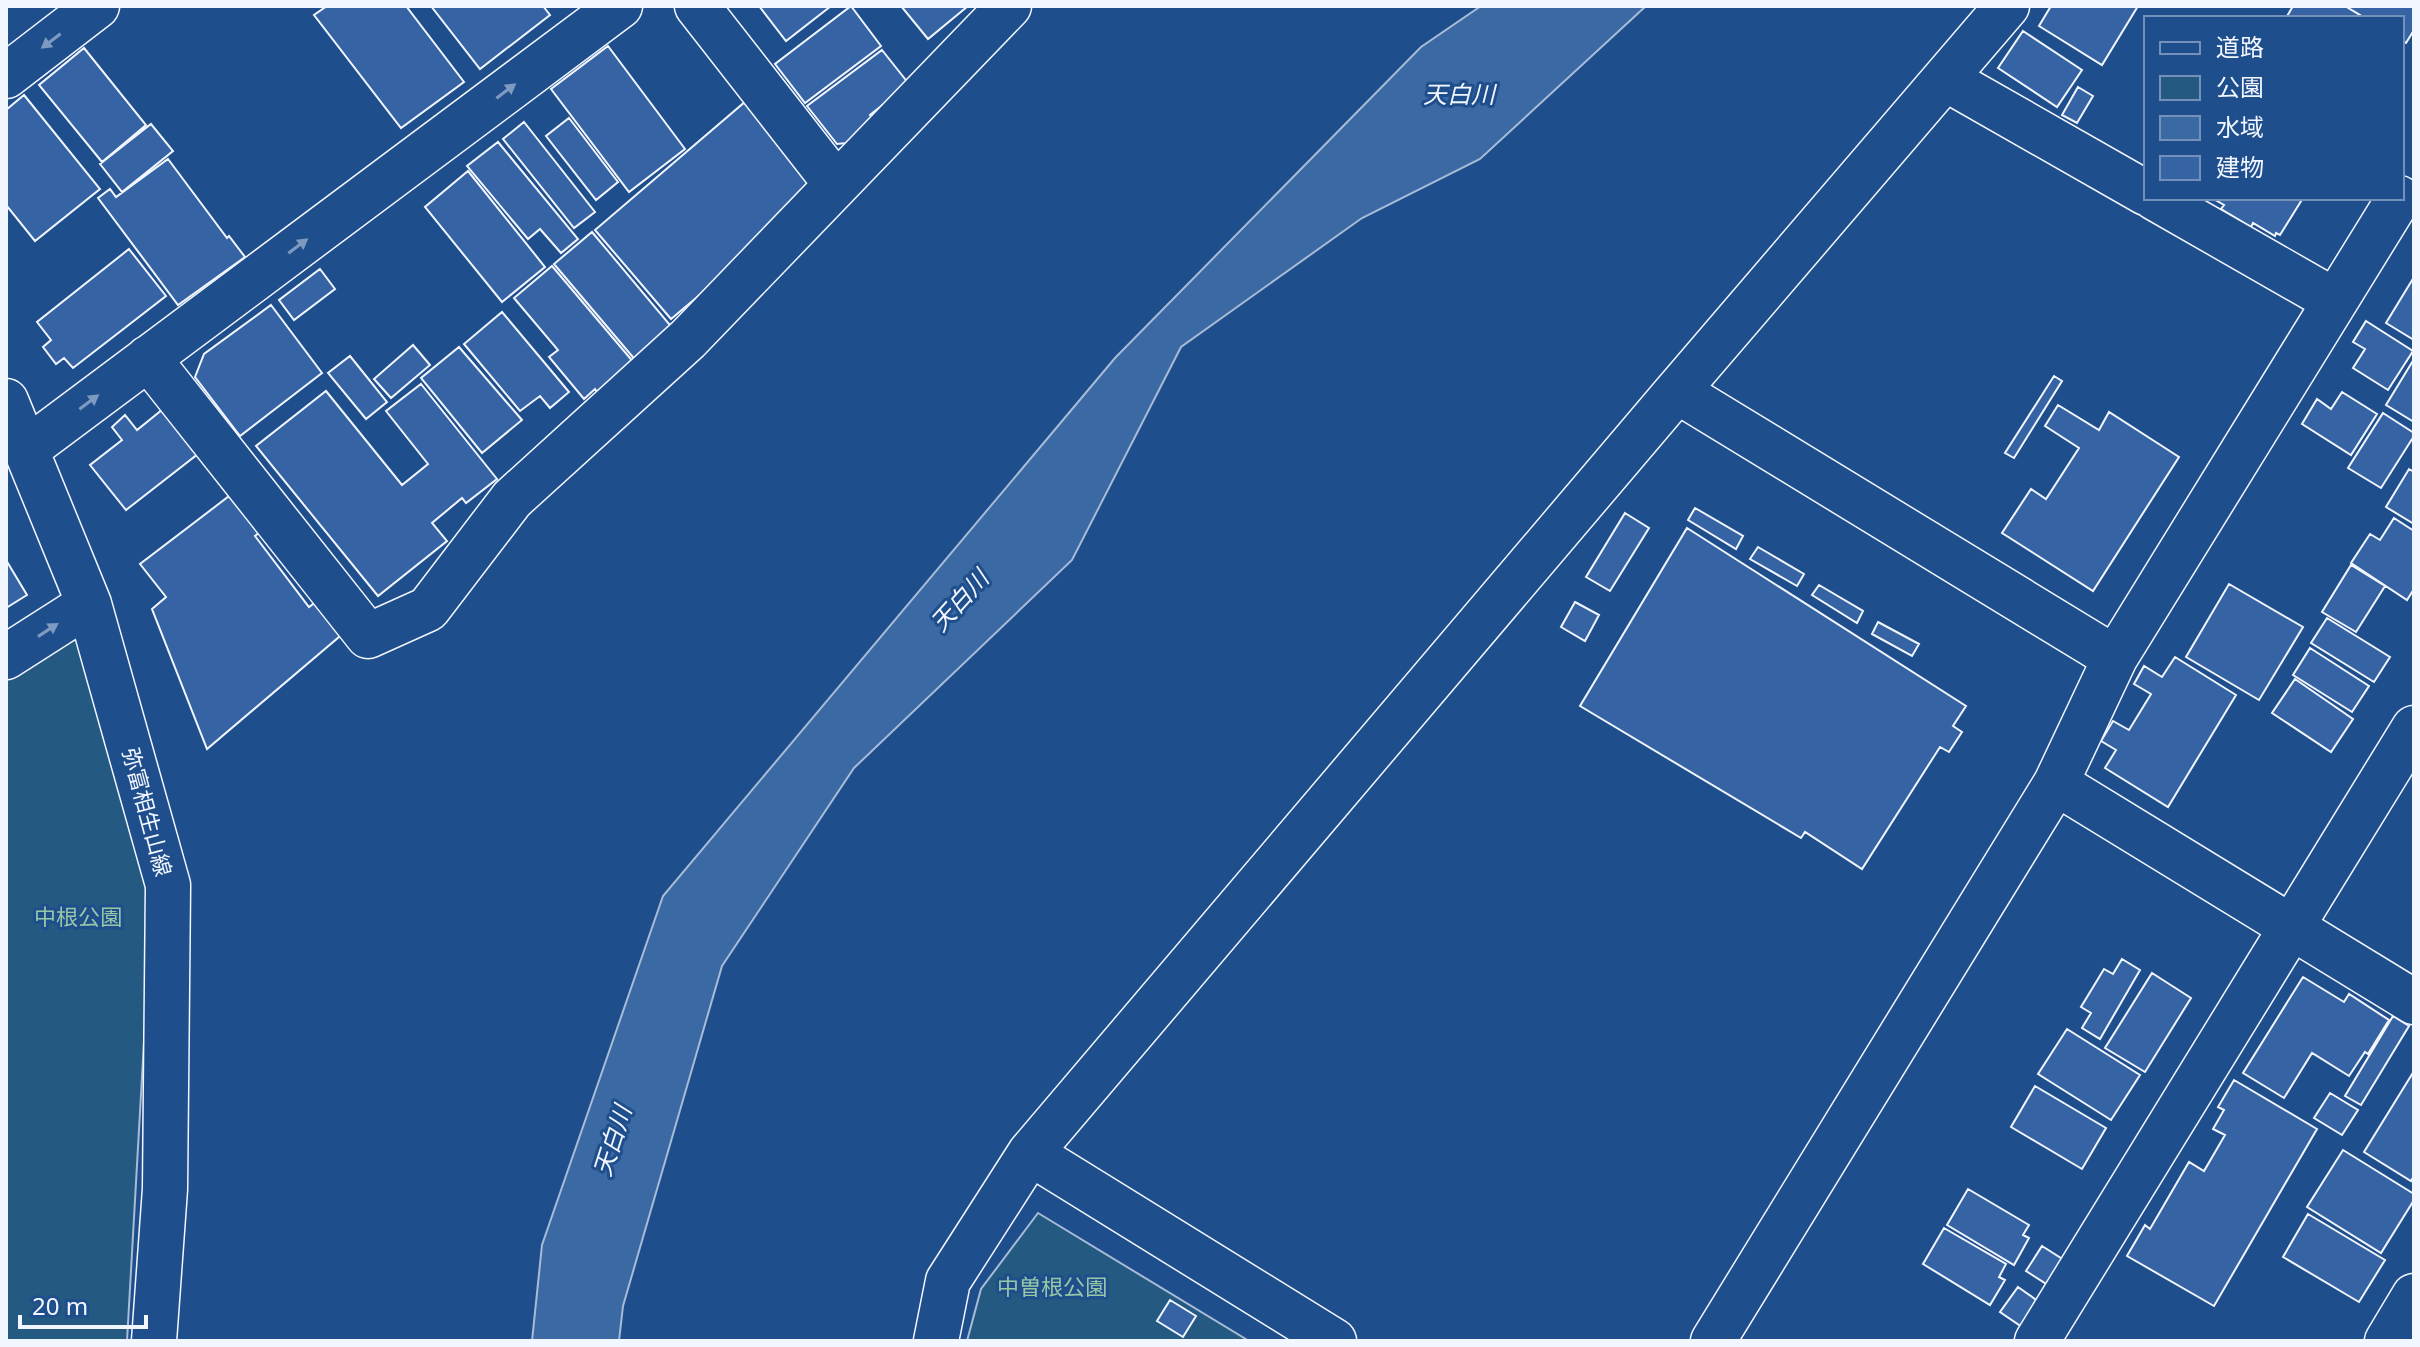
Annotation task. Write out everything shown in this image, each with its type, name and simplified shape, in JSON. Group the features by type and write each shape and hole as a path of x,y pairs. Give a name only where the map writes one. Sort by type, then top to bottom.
{"street":[{"path":"6,76 97,6"},
{"path":"27,449 620,6"},
{"path":"697,6 836,184"},
{"path":"148,358 368,636 428,609 512,499 688,339 1009,6"},
{"path":"936,1341 948,1281 1030,1153 2007,6"},
{"path":"1946,79 2144,192"},
{"path":"2158,200 2335,301"},
{"path":"1713,1341 2056,783 2115,658 2398,200"},
{"path":"1677,391 2115,658"},
{"name":"弥富相生山線","path":"7,406 89,604 168,885 165,1189 154,1341"},
{"path":"6,657 89,604"},
{"path":"2037,1341 2414,728"},
{"path":"2056,783 2414,1002"},
{"path":"1030,1153 1334,1341"},
{"path":"2387,1341 2414,1296"}],"green space":[{"name":"中根公園","path":"79,625 153,883 127,1341 6,1341 6,672"},
{"name":"中曽根公園","path":"1038,1213 1249,1341 967,1341 981,1289"}],"water":[{"name":"天白川","path":"1481,6 1646,6 1480,159 1362,218 1181,347 1072,560 854,768 722,966 623,1306 619,1341 532,1341 542,1245 663,896 1115,358 1421,47"}],"building":[{"path":"327,6 406,6 464,82 401,128 314,15"},
{"path":"431,6 543,6 550,15 480,69"},
{"path":"759,6 831,6 786,41"},
{"path":"851,6 881,46 805,103 775,64"},
{"path":"901,6 968,6 928,39"},
{"path":"2051,6 2138,6 2102,65 2039,26"},
{"path":"2293,6 2345,6 2362,16 2287,16"},
{"path":"2345,6 2414,6 2414,30 2406,43 2404,16 2362,16"},
{"path":"2023,31 2082,70 2057,107 1998,68"},
{"path":"608,46 685,149 629,192 551,89"},
{"path":"84,48 146,125 102,162 39,85"},
{"path":"882,50 909,84 870,115 875,122 847,143 837,144 807,106"},
{"path":"2078,87 2093,96 2077,123 2062,115"},
{"path":"24,95 100,189 35,241 6,205 6,110"},
{"path":"746,101 816,184 796,214 671,319 595,230"},
{"path":"569,118 618,182 596,200 546,136"},
{"path":"524,122 595,212 574,228 503,139"},
{"path":"151,124 173,151 122,192 100,164"},
{"path":"498,142 578,239 561,253 540,229 528,239 467,166"},
{"path":"168,159 227,238 229,236 245,257 178,305 98,198 110,189 116,197"},
{"path":"468,171 545,267 502,302 425,207"},
{"path":"2215,200 2302,200 2280,235 2276,233 2275,236 2253,223 2251,227 2221,209 2224,205"},
{"path":"592,232 675,331 637,362 554,264"},
{"path":"129,249 166,296 73,368 64,358 56,364 43,347 51,340 37,322"},
{"path":"552,266 635,364 599,395 595,389 584,399 549,357 558,350 514,298"},
{"path":"320,269 335,289 294,320 279,300"},
{"path":"2414,277 2414,340 2386,323"},
{"path":"271,305 322,373 240,436 195,377 204,354"},
{"path":"502,312 569,392 550,408 540,396 520,411 464,344"},
{"path":"2366,321 2413,351 2388,390 2353,368 2365,349 2353,342"},
{"path":"413,345 430,365 391,398 374,379"},
{"path":"459,347 522,420 482,453 421,378"},
{"path":"350,356 387,402 366,419 328,373"},
{"path":"2414,359 2414,422 2386,405"},
{"path":"2054,376 2062,381 2014,458 2005,453"},
{"path":"421,384 497,479 466,503 462,498 432,523 447,541 378,596 256,446 326,391 402,485 428,464 386,411"},
{"path":"2342,392 2377,414 2351,455 2302,424 2317,399 2331,409"},
{"path":"168,405 203,450 126,510 90,465 122,440 112,427 125,415 137,430"},
{"path":"2058,405 2099,430 2109,412 2179,457 2093,591 2002,533 2031,489 2046,499 2079,448 2045,426"},
{"path":"2383,413 2414,433 2414,436 2381,488 2348,468"},
{"path":"2409,469 2414,472 2414,524 2386,507"},
{"path":"237,490 265,528 255,536 309,607 321,598 346,631 207,749 152,609 166,597 140,564"},
{"path":"1695,508 1743,536 1736,549 1688,520"},
{"path":"1625,513 1649,528 1610,591 1586,577"},
{"path":"2394,518 2414,531 2414,589 2407,600 2351,563 2370,534 2380,540"},
{"path":"1687,528 1966,706 1953,726 1962,732 1949,752 1940,747 1862,869 1805,832 1801,838 1580,706"},
{"path":"1758,547 1804,574 1797,586 1750,559"},
{"path":"6,560 27,595 6,608"},
{"path":"2351,565 2385,586 2356,632 2322,612"},
{"path":"2229,584 2303,627 2259,700 2186,657"},
{"path":"1819,585 1863,611 1857,623 1812,595"},
{"path":"1575,602 1599,615 1585,641 1561,627"},
{"path":"2327,618 2390,657 2374,682 2311,643"},
{"path":"1878,622 1919,644 1912,656 1872,634"},
{"path":"2310,648 2369,686 2352,712 2293,675"},
{"path":"2175,657 2236,695 2168,807 2105,768 2116,750 2101,741 2113,721 2129,730 2151,694 2134,684 2144,666 2162,677"},
{"path":"2295,679 2353,719 2331,752 2272,713"},
{"path":"2122,959 2140,970 2100,1039 2082,1028 2091,1013 2081,1007 2104,969 2113,974"},
{"path":"2152,973 2191,998 2145,1072 2105,1048"},
{"path":"2303,977 2344,1002 2349,994 2389,1020 2368,1054 2365,1052 2349,1076 2312,1053 2284,1098 2243,1073"},
{"path":"2393,1016 2409,1026 2361,1105 2345,1096"},
{"path":"2067,1029 2140,1075 2111,1120 2038,1074"},
{"path":"2414,1071 2414,1176 2411,1181 2364,1152"},
{"path":"2234,1080 2317,1129 2214,1306 2127,1256 2145,1225 2150,1229 2189,1162 2204,1171 2225,1135 2213,1129 2224,1110 2218,1107"},
{"path":"2035,1086 2106,1128 2082,1169 2011,1127"},
{"path":"2330,1093 2358,1110 2342,1135 2314,1118"},
{"path":"2343,1150 2414,1194 2414,1200 2381,1253 2307,1207"},
{"path":"1968,1189 2029,1225 2023,1235 2029,1238 2014,1265 1947,1225"},
{"path":"2308,1214 2385,1260 2359,1302 2283,1257"},
{"path":"1944,1228 2006,1264 1999,1277 2005,1280 1990,1305 1923,1264"},
{"path":"2042,1246 2064,1260 2048,1285 2026,1271"},
{"path":"2018,1287 2042,1304 2025,1329 2000,1312"},
{"path":"1170,1300 1196,1316 1183,1337 1157,1321"}]}
